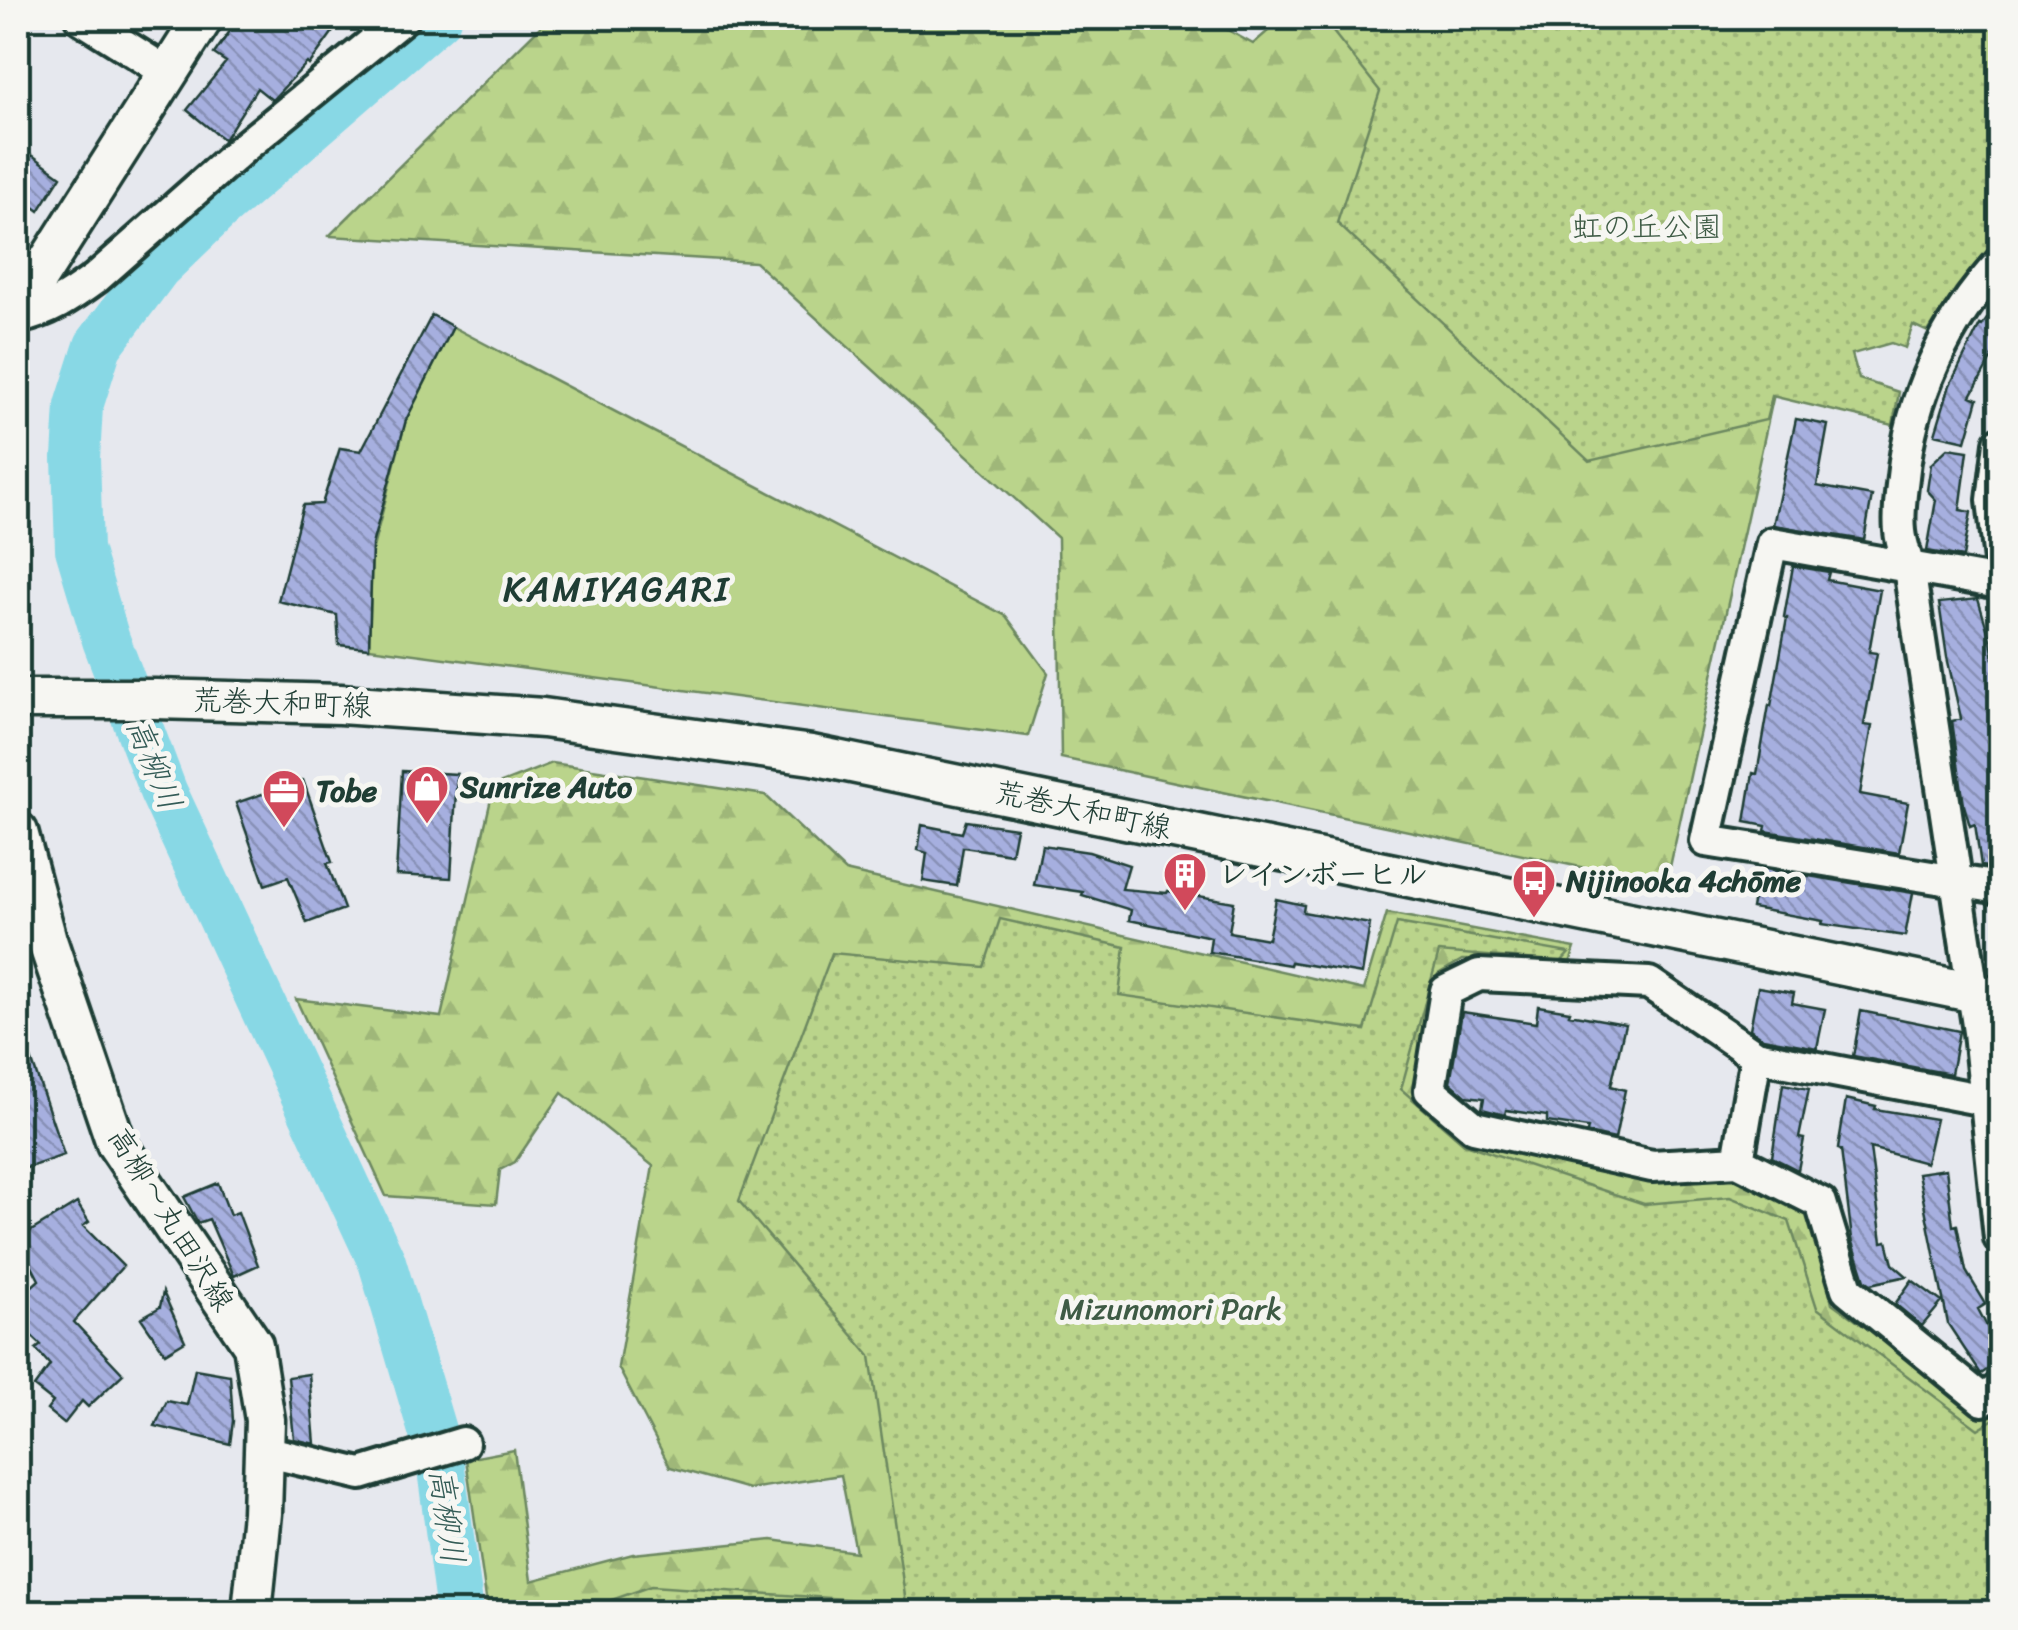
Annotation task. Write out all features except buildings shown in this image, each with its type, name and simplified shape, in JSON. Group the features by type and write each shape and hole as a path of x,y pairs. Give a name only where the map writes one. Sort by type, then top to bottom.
{"street":[{"path":"82,18 168,72"},
{"path":"18,309 203,18"},
{"path":"18,318 42,312 96,278 243,148 402,18"},
{"path":"2000,262 1962,313 1923,384 1910,428 1899,509 1956,880 1987,995 2000,1238"},
{"path":"2000,444 1993,500 2000,561"},
{"path":"2000,583 1772,542 1706,841 2000,888"},
{"name":"荒巻大和町線","path":"29,699 340,704 543,718 812,756 1987,995"},
{"name":"高柳～丸田沢線","path":"18,832 46,940 116,1143 252,1345 265,1420 262,1513 252,1612"},
{"path":"1994,1101 1756,1056 1649,983 1479,975 1446,991 1430,1090 1474,1127 1652,1166 1738,1161 1820,1202 1847,1289 1983,1400 2000,1388"},
{"path":"1738,1161 1756,1056"},
{"path":"264,1451 361,1474 462,1443"}],"green space":[{"path":"549,18 1206,18 1253,44 1283,18 1524,18 1781,362 1666,885 1061,758 1058,538 755,262 329,236"},
{"name":"虹の丘公園","path":"1322,18 2000,18 2000,235 1956,288 1928,332 1913,325 1905,348 1891,343 1852,354 1859,379 1899,392 1893,425 1772,396 1766,420 1589,461 1337,223 1380,91"},
{"path":"453,327 1006,616 1048,673 1028,736 369,648 372,552 406,420"},
{"name":"Mizunomori Park","path":"552,763 765,795 845,871 1364,990 1387,913 1575,948 1570,963 1462,960 1438,974 1412,1091 1470,1138 1730,1175 1811,1211 1832,1303 1982,1412 2000,1400 2000,1612 488,1612 466,1459 514,1450 531,1581 633,1554 772,1540 856,1552 841,1475 749,1489 670,1467 618,1367 653,1166 562,1093 515,1162 500,1170 496,1204 386,1196 296,999 441,1017 494,786"},
{"name":"Mizunomori Park","path":"1000,919 1125,947 1119,995 1365,1030 1397,923 1569,953 1561,962 1439,952 1401,1089 1464,1144 1644,1204 1730,1197 1789,1221 1817,1308 1978,1429 2000,1415 2000,1612 578,1612 651,1586 906,1603 870,1356 739,1201 832,953 984,967"}],"waterway":[{"name":"高柳川","path":"437,18 217,209 157,267 98,346 79,406 76,458 79,549 106,640 163,791 382,1262 439,1454 460,1612"}],"place":[{"name":"Sunrize Auto","path":"427,825"},
{"name":"Tobe","path":"284,829"},
{"name":"レインボーヒル","path":"1185,912"},
{"name":"Nijinooka 4chōme","path":"1534,919"}],"district":[{"name":"KAMIYAGARI","path":"617,589"}]}
